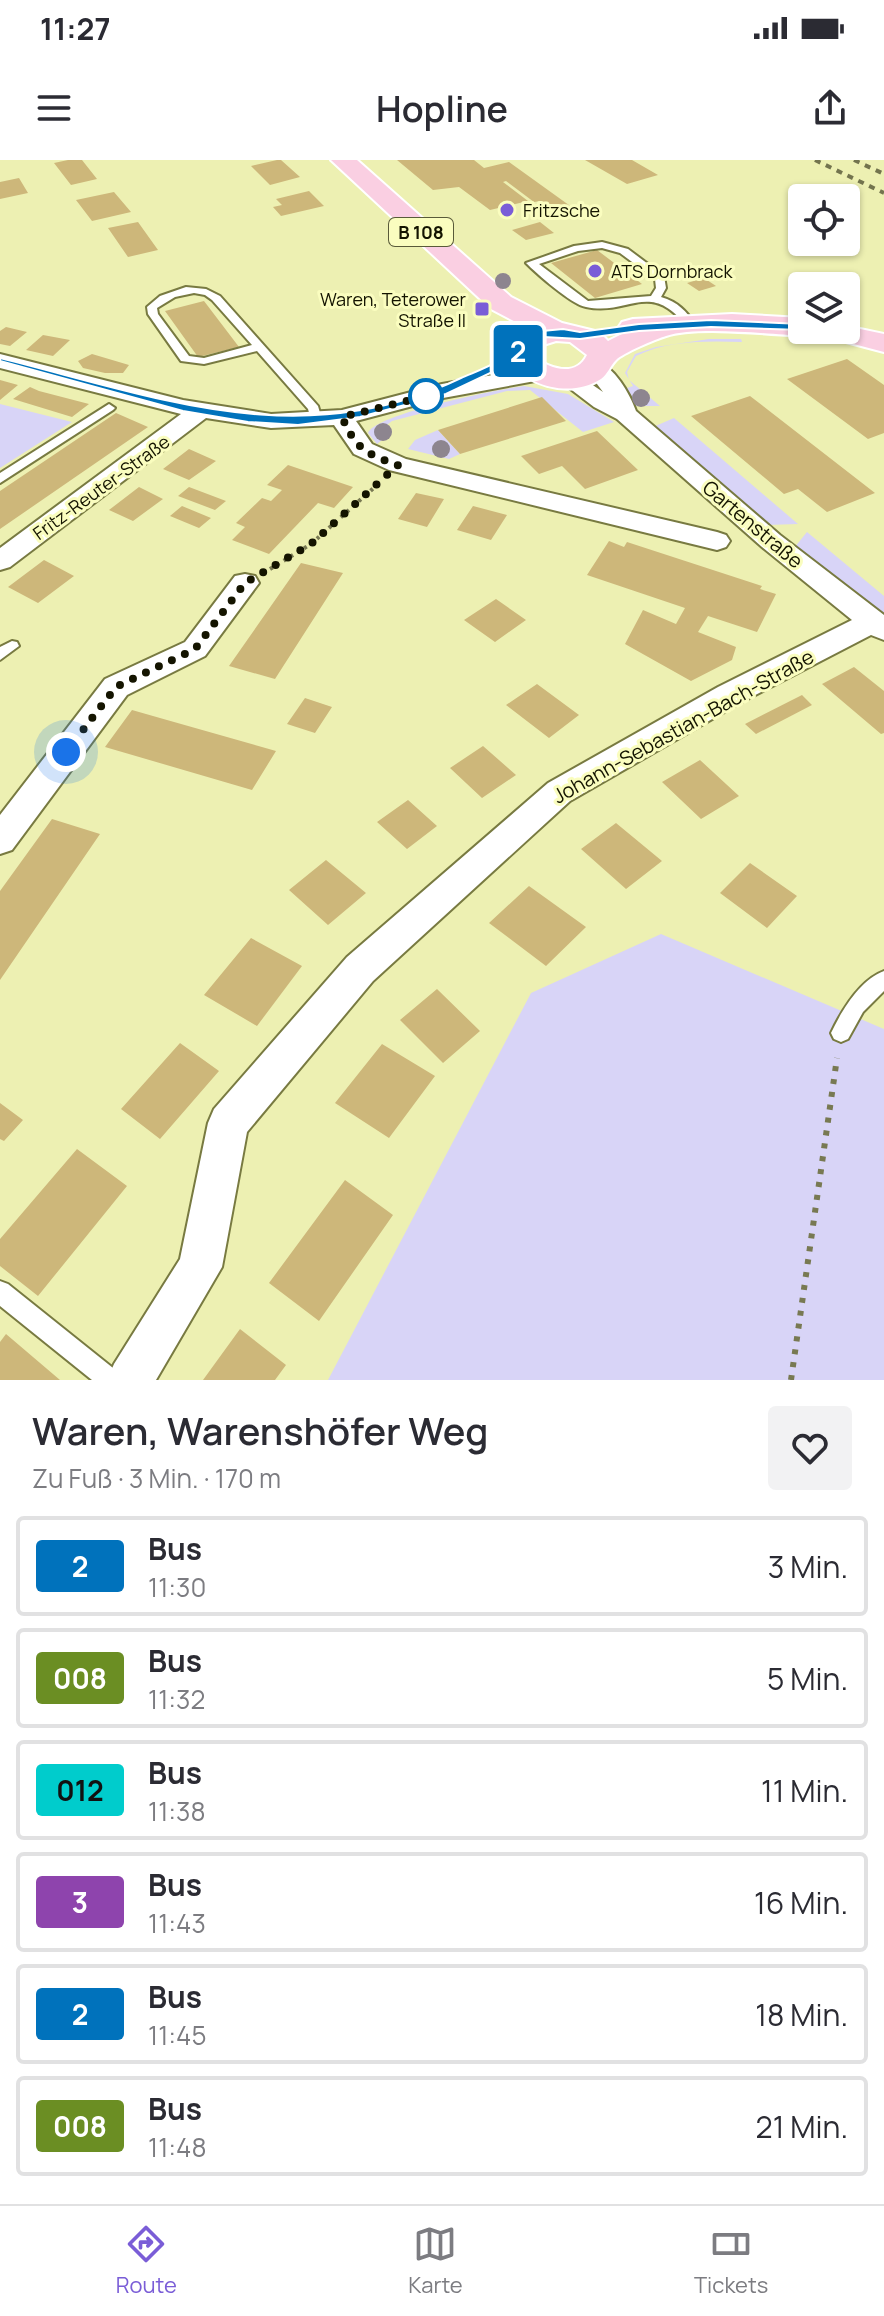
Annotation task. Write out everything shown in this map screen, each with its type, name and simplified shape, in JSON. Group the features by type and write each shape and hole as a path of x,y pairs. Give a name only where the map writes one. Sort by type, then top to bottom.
{"main road":[{"name":"B 108","path":"343,160 501,303 505,314 560,355"},
{"path":"560,355 658,313 691,325 754,323 788,326"},
{"path":"860,338 884,343"}],"street":[{"path":"0,361 200,411 271,421 329,418 442,391 560,355"},
{"name":"Gartenstraße","path":"560,355 619,397 625,414 771,541 878,626"},
{"name":"Fritz-Reuter-Straße","path":"0,561 200,411"},
{"path":"329,418 355,444 374,457 398,465 717,541"},
{"path":"0,840 116,687 195,649 245,583"},
{"name":"Johann-Sebastian-Bach-Straße","path":"130,1380 200,1267 228,1123 360,969 559,792 729,695 878,626"}],"lane":[{"path":"591,246 623,251 660,278 658,313 585,304 531,263 591,246"},
{"path":"259,347 204,361 185,359 153,314 152,307 159,300 176,293 191,291 212,294 314,408 329,418"},
{"path":"0,479 109,408"},
{"path":"841,1033 856,1006 884,979"},
{"path":"0,1292 110,1380"}],"path":[{"path":"245,583 311,544 398,465"},
{"path":"791,1380 841,1033"}],"shaded area":[{"path":"709,339 741,339 742,342 688,343 648,351 636,356 627,372 629,379 625,373 635,354 656,347"},
{"path":"630,381 660,406 635,406 621,390 633,386"},
{"path":"524,386 568,394 614,422 583,432 530,390 507,391 392,421 379,431 382,440 377,444 368,433 392,418 414,411"},
{"path":"0,404 72,422 0,468"},
{"path":"674,418 798,524 767,525 653,427"},
{"path":"438,430 460,454 449,459 408,449 415,440"},
{"path":"807,532 884,596 884,617 794,548"},
{"path":"661,934 884,1029 884,1380 328,1380 531,993"}],"building":[{"path":"82,160 97,179 71,185 54,163"},
{"path":"277,160 300,177 270,185 251,166"},
{"path":"397,160 474,160 484,168 509,162 573,208 557,213 541,201 534,202 506,181 503,182 528,201 490,210 459,187 433,190"},
{"path":"585,160 632,160 658,175 627,184"},
{"path":"19,178 28,193 0,199 0,182"},
{"path":"309,191 324,206 281,216 273,207 282,205 276,199"},
{"path":"114,192 131,212 92,221 76,200"},
{"path":"138,222 158,250 128,257 108,228"},
{"path":"540,222 554,233 526,240 512,230"},
{"path":"597,250 642,284 595,298 551,263"},
{"path":"704,278 716,286 699,291 687,283"},
{"path":"204,301 239,347 198,357 165,311"},
{"path":"6,327 27,332 10,346 0,344 0,331"},
{"path":"43,335 70,340 53,356 26,350"},
{"path":"92,354 129,365 123,373 83,368 78,361"},
{"path":"847,359 884,385 884,433 868,439 787,379"},
{"path":"0,380 18,385 0,400"},
{"path":"30,387 89,404 72,417 13,399"},
{"path":"750,396 875,493 827,512 798,489 784,494 691,416"},
{"path":"542,397 566,421 460,454 438,430"},
{"path":"116,413 148,427 0,529 0,491"},
{"path":"597,431 638,470 585,489 562,466 539,474 521,456"},
{"path":"189,449 216,461 189,480 163,469"},
{"path":"288,465 353,487 334,508 318,503 269,554 232,540 245,527 236,523 262,498 271,501 282,490 267,485"},
{"path":"139,487 163,499 133,521 109,510"},
{"path":"189,487 226,501 215,510 178,496"},
{"path":"416,493 444,499 427,527 398,519"},
{"path":"182,506 211,518 199,528 170,516"},
{"path":"473,506 507,515 491,540 457,530"},
{"path":"609,541 624,547 627,542 762,586 760,589 776,594 757,632 708,616 698,632 736,647 732,660 691,681 625,644 643,610 676,624 685,608 587,575"},
{"path":"44,560 74,576 38,603 8,587"},
{"path":"301,563 343,573 275,679 229,666"},
{"path":"496,599 526,620 495,642 464,620"},
{"path":"854,667 884,691 884,733 881,734 822,684"},
{"path":"537,684 579,715 549,738 506,705"},
{"path":"802,695 812,705 756,734 745,724"},
{"path":"305,698 332,707 315,733 287,724"},
{"path":"132,710 276,751 252,790 105,747"},
{"path":"483,746 516,775 482,798 450,768"},
{"path":"700,760 739,796 701,819 662,782"},
{"path":"408,800 437,826 407,849 377,822"},
{"path":"52,819 100,834 0,980 0,891"},
{"path":"616,823 662,861 626,889 581,849"},
{"path":"326,860 366,893 328,925 289,890"},
{"path":"750,863 797,896 767,928 720,893"},
{"path":"529,886 586,927 546,966 489,923"},
{"path":"251,938 302,966 257,1026 204,995"},
{"path":"437,989 480,1031 443,1063 400,1020"},
{"path":"180,1043 219,1071 160,1139 121,1109"},
{"path":"382,1044 435,1076 389,1138 335,1103"},
{"path":"0,1103 23,1120 4,1141 0,1139"},
{"path":"77,1149 127,1186 38,1296 0,1266 0,1239"},
{"path":"345,1180 393,1215 319,1321 269,1283"},
{"path":"240,1329 286,1365 275,1380 203,1380"},
{"path":"6,1334 60,1380 0,1380 0,1342"}],"railway":[{"path":"815,160 884,193"},
{"path":"854,160 884,174"}],"bus line":[{"name":"2","path":"0,361 222,415 298,421 360,414 442,391 518,355 524,342 542,334 563,332 580,336 639,327 711,324 788,326"}],"place":[{"name":"Fritzsche","path":"507,210"},
{"name":"ATS Dornbrack","path":"595,271"},
{"name":"Waren, Teterower Straße II","path":"482,309"}],"route":[{"path":"66,752 116,687 195,649 245,583 311,544 398,465 364,452 355,444 342,417 431,395 426,396"}]}
